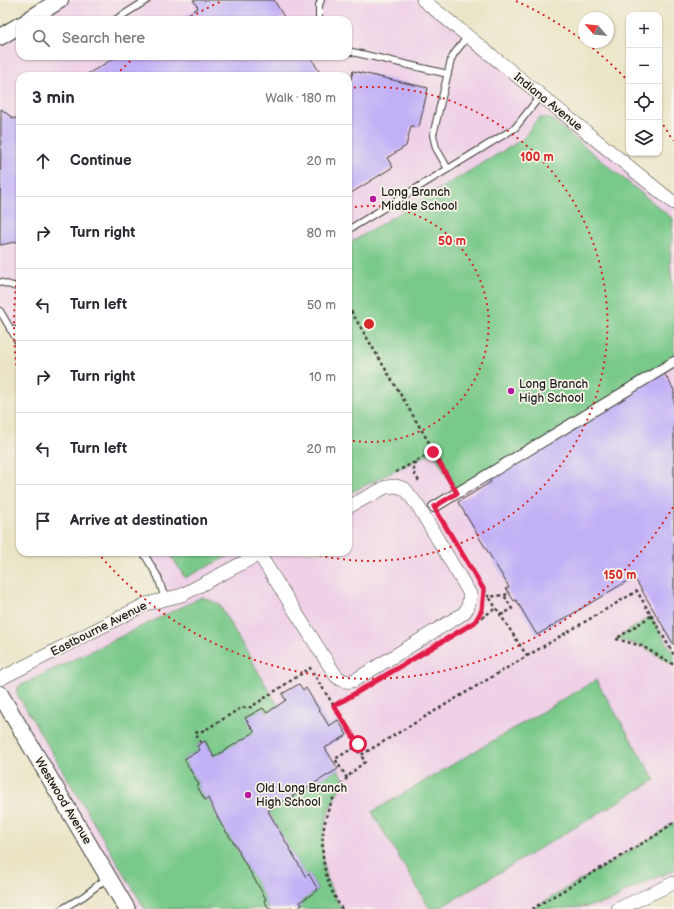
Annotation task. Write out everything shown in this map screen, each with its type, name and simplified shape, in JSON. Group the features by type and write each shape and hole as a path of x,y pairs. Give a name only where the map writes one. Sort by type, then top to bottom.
{"street":[{"path":"35,16 60,0"},
{"name":"Indiana Avenue","path":"423,0 674,203"},
{"path":"1,34 16,27"},
{"path":"434,507 674,362"},
{"path":"263,556 336,676 342,681 348,682 355,680 464,613 468,607 470,594 412,496 405,489 396,486 386,488 352,505"},
{"name":"Eastbourne Avenue","path":"0,679 146,604 182,595 255,556"},
{"name":"Westwood Avenue","path":"0,694 127,909"},
{"path":"618,909 674,883"}],"lane":[{"path":"121,16 147,0"},
{"path":"319,16 319,5 321,0"},
{"path":"448,169 436,148 433,135 454,54 468,36"},
{"path":"352,52 448,74"},
{"path":"352,228 515,128 540,95"},
{"path":"0,282 16,287"},
{"path":"0,311 16,339"},
{"path":"10,329 16,330"},
{"path":"145,556 158,577 165,599"},
{"path":"62,909 84,896 108,877"}],"path":[{"path":"352,313 434,451 433,452 457,493"},
{"path":"394,473 433,452"},
{"path":"417,461 413,472 419,481"},
{"path":"480,583 527,656"},
{"path":"484,590 485,595"},
{"path":"361,755 637,591 674,655"},
{"path":"489,597 510,594"},
{"path":"501,615 512,608 504,595"},
{"path":"482,610 475,622 496,608"},
{"path":"651,616 616,639 642,646 674,665"},
{"path":"201,743 195,733 205,730 241,708 251,707 310,668 358,744 336,759 347,778"},
{"path":"334,706 354,694"},
{"path":"342,909 332,894 326,876 322,858 322,838 329,808 338,790 347,778 365,762 355,746"},
{"path":"532,909 658,834 674,822"}],"shaded area":[{"name":"Long Branch High School","path":"60,0 423,0 674,203 674,883 618,909 126,909 0,694 0,679 165,599 158,577 145,556 352,556 352,72 16,72 16,338 0,311 0,37 16,27 16,60 352,60 352,16 34,16"}],"green space":[{"path":"540,118 552,120 673,219 670,264 674,298 674,362 457,493 433,452 352,492 352,242 523,139 535,122"},
{"path":"171,556 228,556 185,578"},
{"path":"202,597 219,604 278,706 267,713 263,708 246,718 254,731 253,733 214,757 205,741 197,745 200,750 184,759 199,785 197,786 205,800 208,798 259,886 266,899 264,900 269,909 145,909 16,692 19,686"},
{"path":"651,616 674,655 674,665 642,646 616,639"},
{"path":"596,680 655,780 438,909 430,909 372,812"},
{"path":"338,769 345,781 335,796 328,812 322,845 323,861 327,878 333,894 342,909 297,909 302,905 300,902 318,890 309,874 306,877 268,811"},
{"path":"674,822 674,870 624,892 618,898 608,902 582,907 532,909 658,834"}],"building":[{"path":"193,0 274,0 283,16 185,16 198,8"},
{"path":"111,60 312,60 319,72 91,72"},
{"name":"Long Branch Middle School","path":"353,71 428,88 419,127 411,126 406,146 387,158 393,167 352,193"},
{"path":"1,109 14,119 16,118 16,242 0,245"},
{"name":"Long Branch High School","path":"664,373 674,390 674,645 634,577 537,635 516,600 514,601 505,589 509,587 458,502 491,482 489,479 589,420 588,419"},
{"name":"Old Long Branch High School","path":"299,684 303,690 306,688 329,726 338,720 347,735 325,748 338,769 268,811 306,877 309,874 318,890 300,902 302,905 297,909 293,909 292,907 288,909 269,909 264,900 266,899 239,853 240,852 221,824 208,798 205,800 197,786 199,785 184,759 200,750 197,746 205,741 214,757 253,733 254,731 245,718 263,708 267,713 286,700 282,694"}],"place":[{"name":"Long Branch Middle School","path":"373,199"},
{"name":"Long Branch High School","path":"511,391"},
{"name":"Old Long Branch High School","path":"248,795"}],"route":[{"path":"358,744 334,706 475,622 482,610 485,595 484,590 434,507 457,493 433,452"}]}
